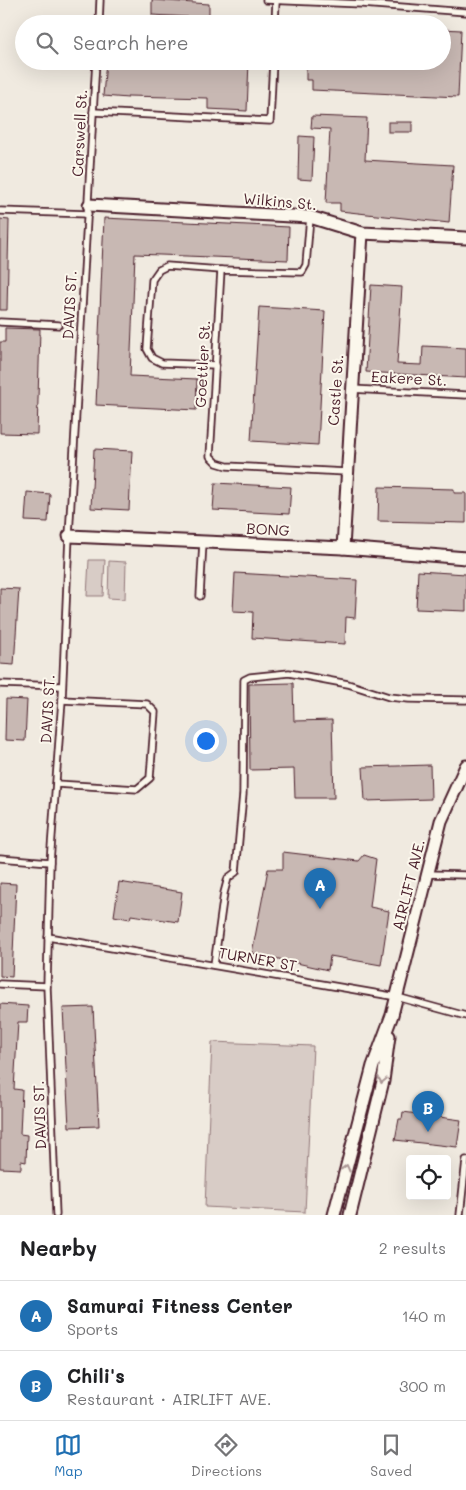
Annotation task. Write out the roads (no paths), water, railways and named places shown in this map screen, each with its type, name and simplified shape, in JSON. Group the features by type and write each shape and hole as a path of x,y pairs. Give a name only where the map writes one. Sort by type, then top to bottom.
{"street":[{"name":"Wilkins St.","path":"88,210 310,217 362,234 466,238"},
{"name":"Castle St.","path":"342,548 362,234"},
{"name":"BONG","path":"69,536 342,548 466,558"},
{"name":"AIRLIFT AVE.","path":"334,1215 373,1066 397,997 426,874 441,821 466,766"},
{"name":"AIRLIFT AVE.","path":"350,1215 383,1081 392,1015"}],"lane":[{"path":"99,15 100,0"},
{"path":"266,0 362,2 466,12"},
{"path":"277,15 279,1"},
{"name":"Carswell St.","path":"88,210 95,70"},
{"path":"93,112 270,121 273,70"},
{"path":"0,211 88,210"},
{"name":"DAVIS ST.","path":"56,1215 47,986 50,862 62,700 69,536 88,210"},
{"path":"216,365 162,363 152,358 147,349 152,280 159,270 167,266 221,270 302,272 306,265 310,217"},
{"name":"Goettler St.","path":"221,270 210,456 217,463 226,466 346,472"},
{"path":"0,322 59,325"},
{"name":"Eakere St.","path":"351,389 466,395"},
{"path":"200,596 203,542"},
{"path":"214,965 224,893 228,878 236,872 243,794 244,680 250,677 289,673 348,684 389,698 466,700"},
{"path":"0,684 62,686"},
{"path":"56,784 137,789 150,778 155,712 148,704 62,700"},
{"path":"0,858 50,862"},
{"path":"426,874 466,875"},
{"name":"TURNER ST.","path":"48,937 397,997 466,1016"},
{"path":"0,984 47,986"},
{"path":"460,1215 466,1160"}],"place":[{"name":"Samurai Fitness Center","path":"320,909"},
{"name":"Chili's","path":"428,1132"}]}
